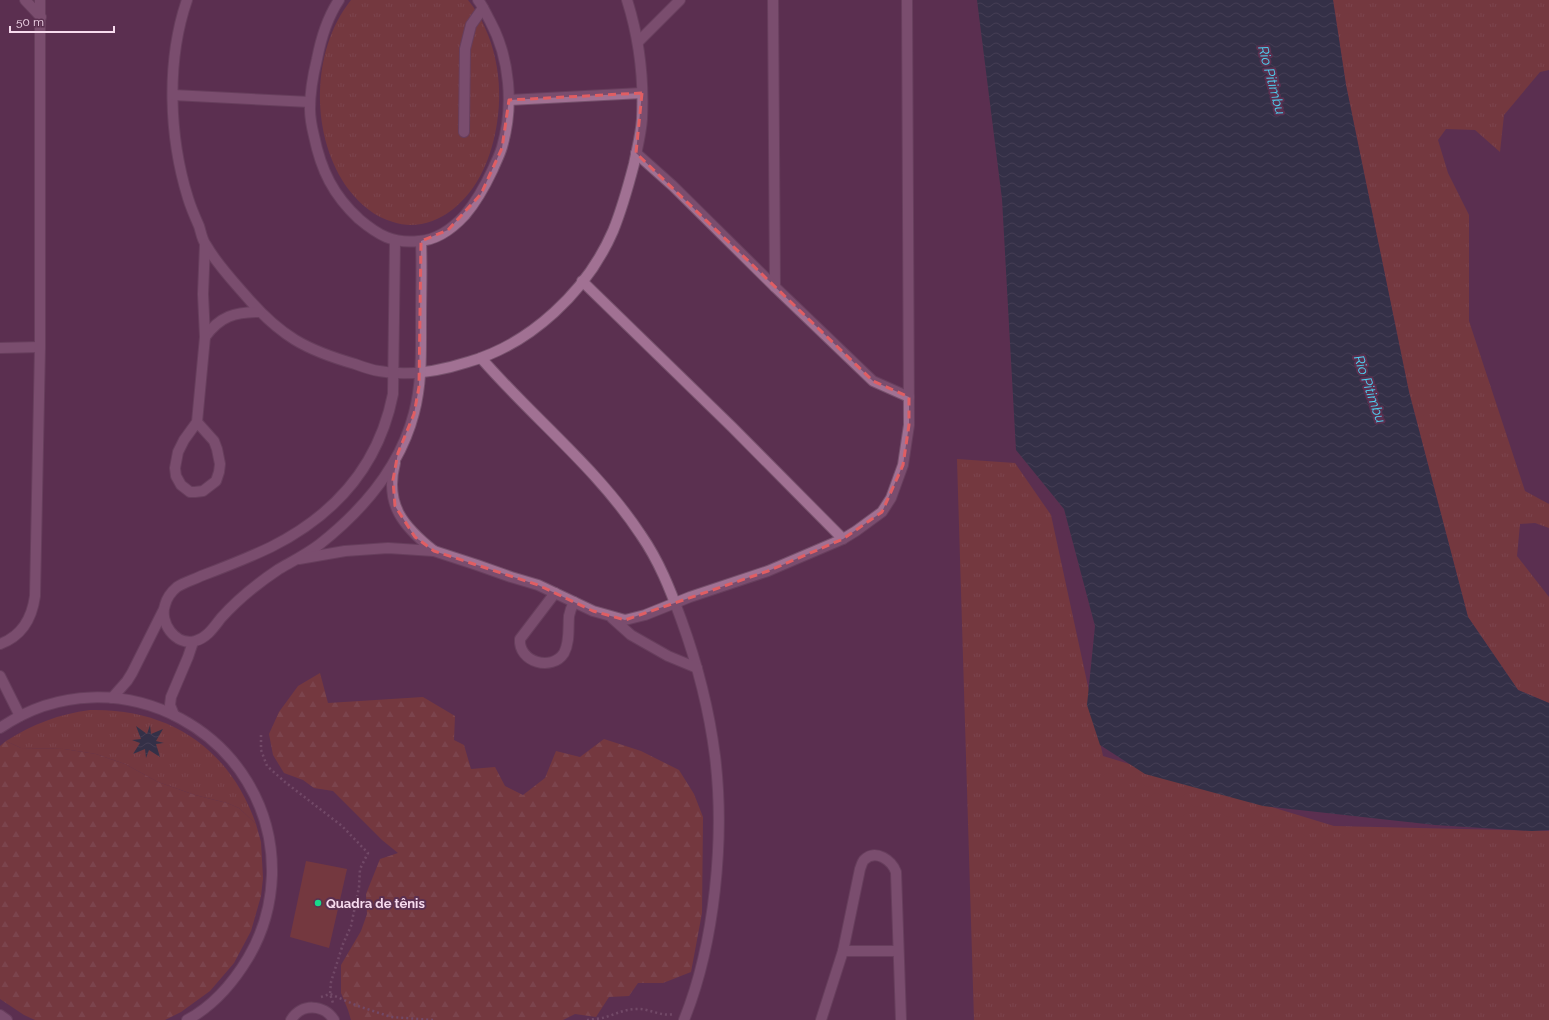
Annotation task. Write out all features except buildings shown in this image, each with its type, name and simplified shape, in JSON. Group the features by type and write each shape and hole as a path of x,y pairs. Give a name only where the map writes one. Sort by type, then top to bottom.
{"street":[{"path":"25,0 40,17"},
{"path":"0,644 11,639 22,630 31,617 34,607 40,347 40,0"},
{"path":"187,0 177,38 172,86 179,164 192,208 205,244 233,281 260,312 293,340 317,352 379,371 393,373 420,372 448,368 481,358 509,345 534,329 553,314 582,281 597,258 612,232 624,203 642,120 642,93 638,42 627,0"},
{"path":"339,0 327,22 321,38 314,73 310,110 316,146 326,176 343,204 365,224 379,234 395,241 406,242 434,238 448,230 473,206 481,194 502,148 507,128 509,100 506,70 503,52 496,32 481,4"},
{"path":"638,42 680,0"},
{"path":"773,0 776,287"},
{"path":"299,559 345,551 388,548 434,551 538,585 593,611 625,620 645,615 690,597 768,571 843,539 882,512 891,498 903,465 909,425 907,0"},
{"path":"464,132 465,49 471,25 481,4"},
{"path":"509,100 642,93"},
{"path":"173,95 310,102"},
{"path":"636,153 683,196 873,380 909,397"},
{"path":"112,698 132,673 163,610 167,598 178,587 188,581 250,556 287,538 321,515 348,490 367,464 384,430 393,394 395,241"},
{"path":"421,241 420,372 414,414 398,453 393,469 393,480 395,506 415,537 434,551"},
{"path":"197,422 214,441 220,464 216,481 202,491 190,492 181,485 176,476 175,468 178,452 184,440 197,422 205,337 203,294 205,244"},
{"path":"582,281 732,427 843,539"},
{"path":"205,337 212,327 220,320 241,312 260,312"},
{"path":"0,348 40,347"},
{"path":"481,358 502,382 566,445 614,498 650,548 664,574 697,668 709,719 715,756 718,787 718,831 716,879 711,920 704,953 686,1016"},
{"path":"163,610 164,624 175,636 193,642 202,638 212,630 236,603 279,570 299,559 333,533 362,506 383,480 398,453"},
{"path":"555,593 520,639 521,649 533,661 538,663 551,662 564,654 568,637 570,612 574,602"},
{"path":"610,616 631,635 668,656 697,668"},
{"path":"174,715 170,705 172,697 193,642"},
{"path":"0,676 20,716"},
{"path":"0,728 20,716 49,705 80,699 112,698 144,703 174,715 200,730 224,750 243,774 258,800 267,829 272,859 271,890 265,920 254,948 238,974 222,992 192,1019"},
{"path":"821,1020 842,951 860,869 864,860 871,856 879,856 887,860 893,865 896,872 901,1020"},
{"path":"842,951 898,950"},
{"path":"291,1020 296,1013 314,1007 326,1011 334,1020"},
{"path":"0,1015 7,1020"}],"path":[{"path":"261,735 261,750 267,766 285,782 342,826 368,853 360,869 359,887 351,926 336,965 331,982 330,994 358,1006 391,1017 433,1020"},
{"path":"587,1020 604,1018 628,1009 646,1010 666,1016 686,1016"}],"highlighted area":[{"path":"642,93 636,153 873,381 909,397 909,425 903,465 882,512 843,539 768,571 625,620 593,611 538,585 434,551 415,537 395,506 393,480 398,453 414,414 419,387 421,241 448,230 481,194 502,148 509,100"}],"green space":[{"path":"351,0 468,0 485,27 491,43 498,75 499,107 495,135 488,159 477,182 461,202 445,215 424,224 401,224 386,220 369,210 358,201 349,190 336,169 327,146 322,120 320,95 322,69 328,44 338,21"},
{"path":"1333,0 1549,0 1549,70 1540,72 1504,115 1500,152 1475,130 1446,129 1438,140 1448,173 1469,215 1469,321 1525,491 1549,504 1549,528 1535,523 1520,524 1517,556 1549,597 1549,703 1518,690 1468,617 1409,392 1346,85"},
{"path":"957,459 1015,463 1051,515 1103,756 1334,826 1549,831 1549,1020 974,1020"},
{"path":"320,673 328,703 423,697 455,716 454,740 464,745 471,769 495,767 505,786 523,795 545,778 556,751 580,757 604,739 641,751 679,770 694,794 703,817 702,913 691,972 663,983 638,983 629,996 609,997 596,1017 575,1014 563,1020 351,1020 341,993 341,965 361,931 367,914 366,894 380,859 398,853 382,840 333,791 314,788 303,780 284,773 273,755 269,734 279,712 298,686"},
{"path":"90,710 119,711 146,716 171,725 193,738 213,754 230,774 245,797 256,824 239,808 158,782 125,764 96,754 64,749 21,748 6,741 46,721 68,714"},
{"path":"6,741 21,748 64,749 96,754 125,764 158,782 239,808 256,824 261,842 263,878 261,896 251,931 234,963 210,991 181,1012 165,1020 35,1020 24,1015 0,999 0,746"},
{"name":"Quadra de tênis","path":"306,861 347,869 329,948 290,937"}],"water":[{"name":"Rio Pitimbu","path":"977,0 1333,0 1346,85 1409,392 1468,617 1518,690 1549,703 1549,830 1532,831 1435,825 1263,806 1145,774 1100,745 1087,705 1095,626 1064,509 1016,450 1002,199"},
{"path":"150,725 151,734 163,729 156,741 164,743 156,744 160,757 149,750 146,758 145,749 133,754 140,743 132,740 141,739 136,726 147,734"}],"place":[{"name":"Quadra de tênis","path":"318,903"}]}
